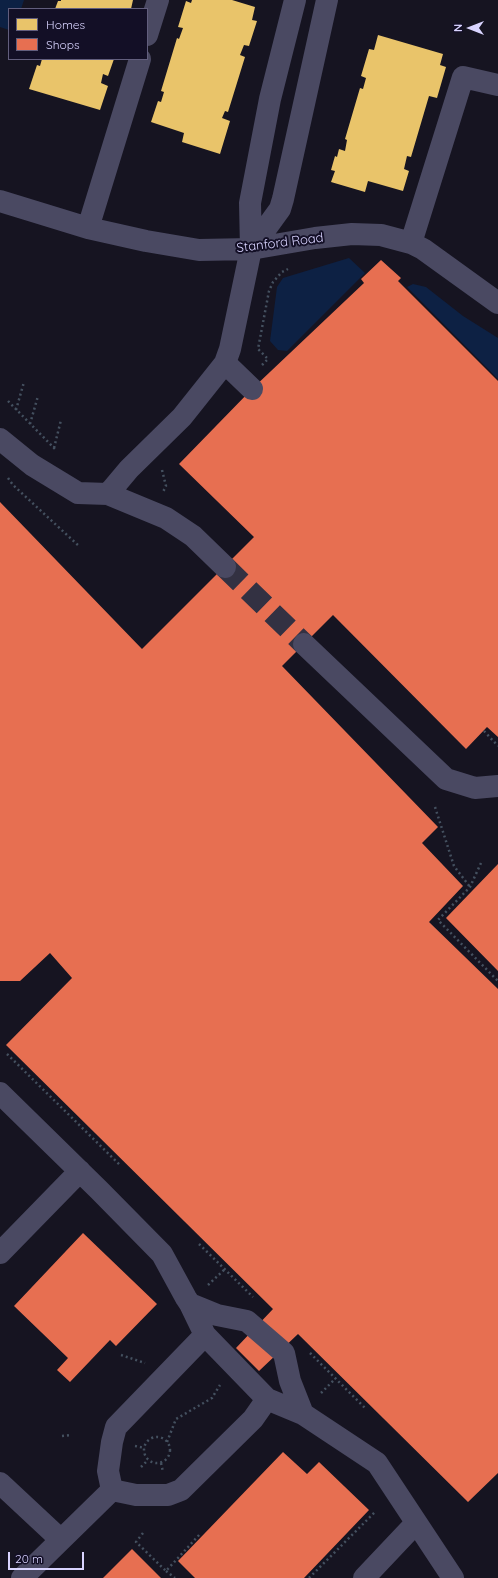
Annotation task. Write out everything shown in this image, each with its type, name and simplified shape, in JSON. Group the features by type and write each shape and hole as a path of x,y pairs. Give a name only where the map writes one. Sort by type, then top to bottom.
{"street":[{"path":"148,32 158,0"},
{"path":"108,494 182,417 225,363 230,349 251,249 250,203 270,98 295,0"},
{"path":"251,249 280,209 327,0"},
{"path":"88,228 140,60"},
{"path":"411,243 463,77 498,85"},
{"name":"Stanford Road","path":"0,201 88,228 146,241 199,250 251,249 314,238 352,234 381,235 411,243 423,249 498,303"},
{"path":"225,363 256,378"},
{"path":"0,439 32,465 78,493 108,494 166,518 193,536 224,566"},
{"path":"304,644 446,779 475,788 498,786"},
{"path":"0,1093 162,1254 186,1298 198,1296"},
{"path":"0,1253 80,1171"},
{"path":"198,1296 205,1335 267,1399 303,1414 378,1462 416,1523 453,1578"},
{"path":"198,1296 217,1315 247,1321 284,1353 290,1381 303,1414"},
{"path":"112,1490 108,1471 112,1442 116,1427 205,1335"},
{"path":"112,1490 136,1495 168,1495 181,1490 253,1419 267,1399"},
{"path":"0,1483 60,1539"},
{"path":"22,1578 60,1539 112,1490"},
{"path":"364,1578 416,1523"}],"path":[{"path":"256,378 268,359 258,349 269,291 273,282 282,272 288,269"},
{"path":"16,410 24,382"},
{"path":"30,424 38,396"},
{"path":"8,402 58,452"},
{"path":"54,448 61,420"},
{"path":"4,474 13,485 80,546"},
{"path":"484,731 498,746"},
{"path":"434,807 454,866 470,887"},
{"path":"481,863 470,887 438,920 498,981"},
{"path":"6,1054 121,1166"},
{"path":"199,1244 256,1299"},
{"path":"198,1296 225,1270"},
{"path":"309,1352 366,1409"},
{"path":"121,1355 150,1365"},
{"path":"316,1397 335,1379"},
{"path":"167,1442 176,1419 212,1398 225,1380"},
{"path":"216,1381 225,1390"},
{"path":"62,1436 71,1435"},
{"path":"160,1437 169,1445 170,1454 165,1461 161,1463 153,1463 148,1460 144,1454 145,1448 148,1441 152,1438 160,1437"},
{"path":"135,1453 135,1445 145,1448"},
{"path":"138,1460 141,1467 149,1470"},
{"path":"141,1467 148,1460"},
{"path":"161,1463 162,1472"},
{"path":"156,1473 162,1472 169,1468"},
{"path":"309,1578 375,1512"},
{"path":"143,1533 136,1542 175,1578"},
{"path":"166,1571 200,1534"}],"water":[{"path":"0,0 24,0 21,8 8,8 8,30 0,27"},
{"path":"349,258 365,273 287,351 278,350 270,341 277,287 283,278"},
{"path":"413,284 426,287 463,316 498,338 498,379 407,287"}],"building: Homes":[{"path":"133,0 131,8 55,8 58,1"},
{"path":"192,0 232,0 255,7 252,20 257,21 249,46 244,45 240,55 245,57 228,112 225,111 222,118 230,121 220,154 182,142 184,133 151,122 158,101 161,102 164,92 161,91 177,38 179,39 183,28 178,27 186,1 191,3"},
{"path":"378,35 443,54 440,65 446,67 437,98 429,96 411,157 407,156 404,169 409,171 403,191 368,181 365,192 331,182 335,171 331,170 335,156 337,157 339,149 345,151 347,140 345,139 360,88 363,89 366,78 361,76 369,49 374,50"},
{"path":"42,60 114,60 108,76 103,74 101,83 108,86 100,110 29,89 37,65 40,66"}],"building: Shops":[{"path":"381,260 401,278 398,281 498,381 498,737 487,727 466,749 333,615 282,666 438,827 422,843 463,886 429,922 498,989 498,1473 468,1502 298,1334 259,1371 236,1348 273,1309 6,1045 72,978 50,953 20,981 0,981 0,502 142,649 254,537 179,464 252,389 364,283 361,279"},
{"path":"498,864 498,971 446,918"},
{"path":"83,1233 157,1304 116,1346 110,1340 70,1382 57,1370 68,1358 14,1306"},
{"path":"283,1452 307,1474 319,1462 369,1510 304,1578 195,1578 178,1561"},
{"path":"132,1549 161,1578 103,1578"}],"tunnel":[{"path":"225,567 304,644"}]}
